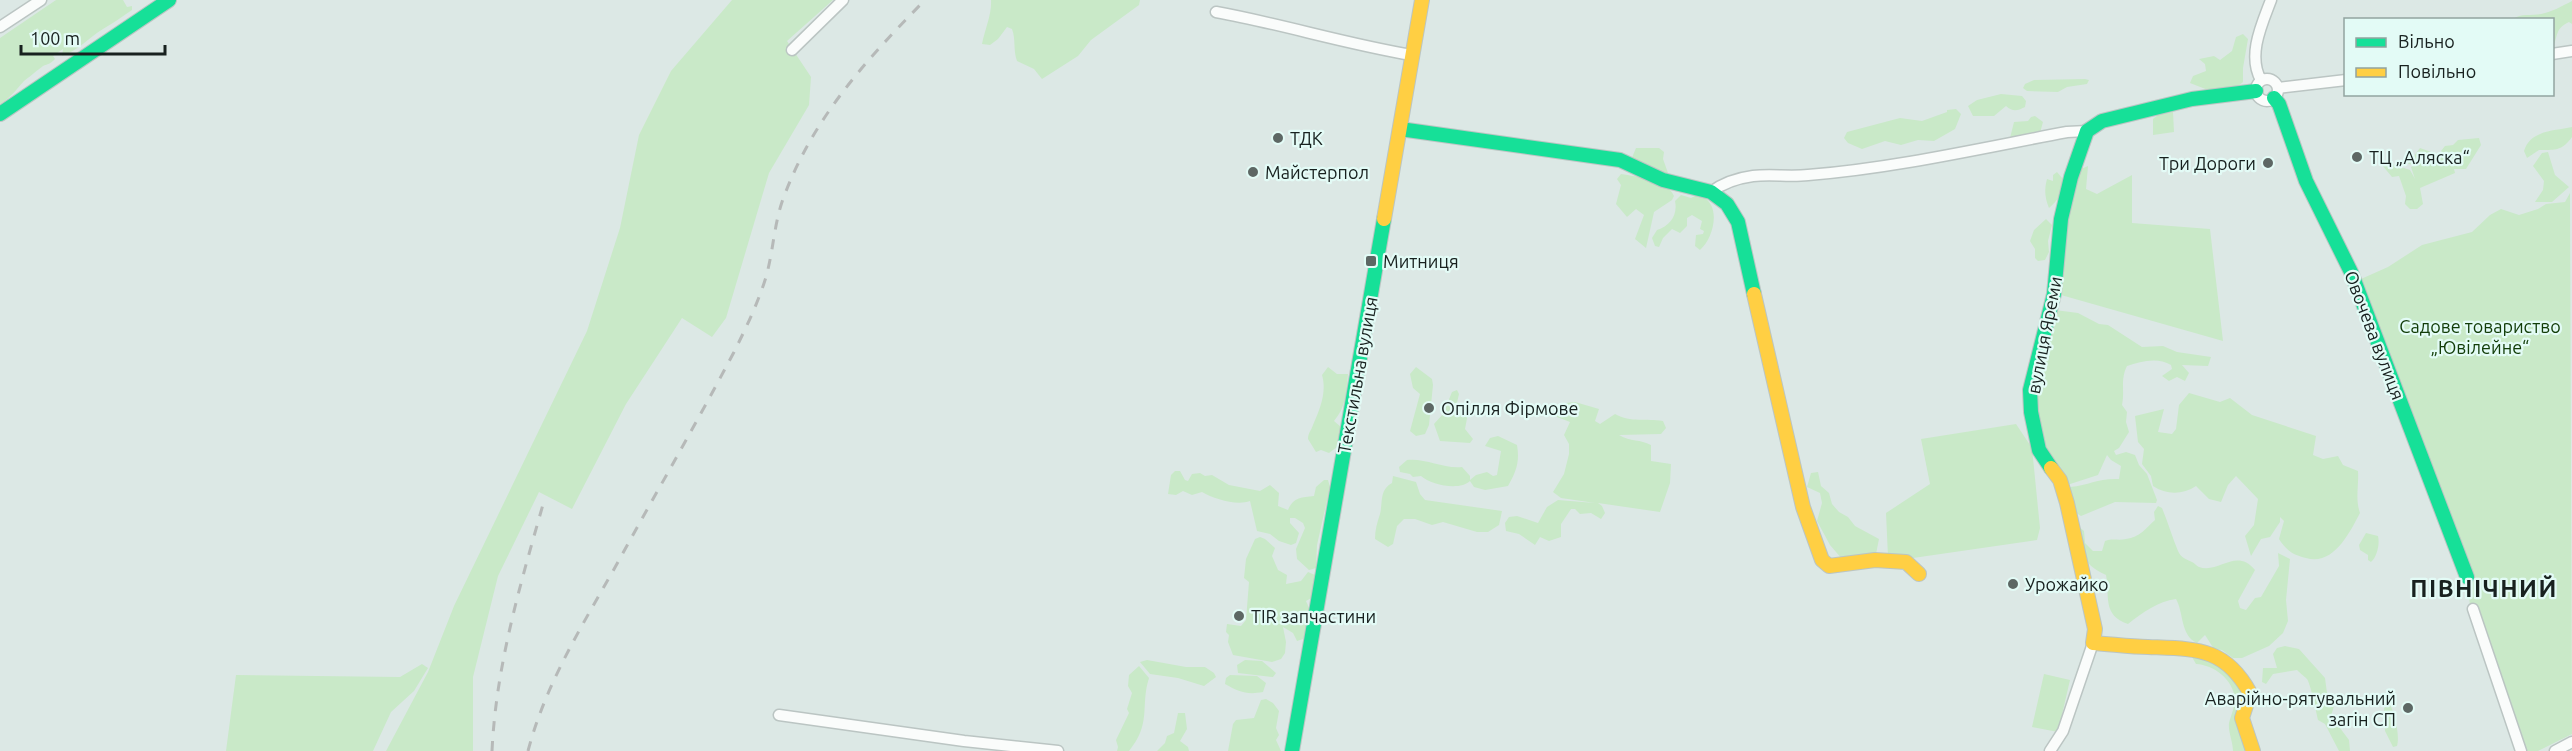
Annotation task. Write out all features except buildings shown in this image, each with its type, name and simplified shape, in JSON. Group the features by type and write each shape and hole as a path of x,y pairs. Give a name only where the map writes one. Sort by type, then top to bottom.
{"street":[{"path":"0,27 41,0"},
{"path":"0,114 169,0"},
{"path":"792,50 843,0"},
{"name":"Текстильна вулиця","path":"1292,751 1422,0"},
{"path":"2271,0 2256,45 2256,68 2259,86 2265,101 2276,93 2344,80"},
{"path":"1216,12 1375,49 1412,55"},
{"path":"2554,54 2572,51"},
{"path":"1711,192 1721,184 1753,176 1808,175 1850,170 1953,154 2067,132 2087,131 2102,121 2192,99 2259,86 2274,80 2276,93"},
{"name":"Овочева вулиця","path":"2276,93 2306,181 2351,272 2467,577"},
{"path":"1400,129 1620,160 1663,180 1711,192 1727,204 1738,222 1803,507 1821,560 1830,566 1875,560 1906,562 1919,574"},
{"name":"вулиця Яреми","path":"2050,751 2063,730 2093,643 2095,629 2067,502 2060,480 2039,450 2034,436 2030,390 2054,294 2061,219 2071,177 2087,131"},
{"path":"2473,609 2521,751"},
{"path":"2093,643 2201,649 2225,661 2243,677 2250,693 2242,718 2253,751"},
{"path":"779,715 964,741 1058,751"},
{"path":"2555,751 2572,742"}],"green space":[{"path":"56,0 123,0 127,7 132,6 132,10 73,51 62,56 63,49 53,56 55,59 53,61 24,81 0,104 0,38"},
{"path":"732,0 833,0 787,41 811,77 809,105 769,173 726,318 712,337 682,318 626,404 572,509 539,492 498,576 473,677 473,751 386,751 428,672 454,606 587,331 620,228 639,135 671,71"},
{"path":"991,0 1140,0 1139,5 1091,40 1078,56 1042,79 1034,69 1017,61 1012,29 1007,27 990,45 982,44"},
{"path":"2572,1 2572,24 2569,22 2561,27 2554,43 2554,18 2514,18 2523,15 2537,15 2557,9"},
{"path":"2243,34 2248,39 2243,82 2237,87 2208,90 2190,83 2193,76 2206,71 2205,64 2199,59 2214,56 2220,60 2232,51 2236,37"},
{"path":"2034,80 2089,80 2087,84 2067,87 2058,92 2027,91 2023,88 2025,84"},
{"path":"2001,94 2022,96 2026,101 2025,107 2015,110 2006,106 1994,116 1973,116 1968,106 1977,100"},
{"path":"1956,109 1961,114 1955,129 1934,141 1918,140 1901,145 1885,141 1862,149 1848,143 1844,138 1847,132 1900,118 1922,121 1947,112 1947,110"},
{"path":"2173,112 2174,132 2153,135 2153,119 2158,115"},
{"path":"2035,116 2043,122 2040,133 2010,138 2014,122 2028,121"},
{"path":"2572,127 2572,137 2565,145 2554,150 2539,150 2527,158 2524,151 2527,144 2537,135"},
{"path":"2479,138 2481,145 2466,169 2454,169 2455,173 2420,188 2423,204 2417,209 2410,209 2405,204 2406,196 2399,176 2392,177 2382,165 2389,163 2410,170 2415,179 2411,167 2415,165 2408,164 2420,148 2434,153 2418,164 2443,154 2441,151 2445,146 2453,145 2458,140"},
{"path":"1636,148 1659,148 1664,152 1663,159 1668,173 1666,175 1631,160"},
{"path":"2548,152 2555,175 2569,187 2552,202 2535,202 2543,190 2544,181 2533,166 2542,153"},
{"path":"2088,166 2086,189 2097,194 2132,175 2132,223 2210,229 2223,341 2061,295 2062,242 2081,169"},
{"path":"2057,172 2063,179 2062,188 2058,199 2049,208 2045,194 2046,183 2047,179 2053,181 2053,175"},
{"path":"1621,174 1658,182 1670,190 1674,196 1672,200 1654,212 1646,248 1635,239 1644,215 1636,209 1627,217 1616,204 1621,185 1617,179"},
{"path":"1701,193 1711,205 1714,216 1712,229 1704,246 1700,250 1695,246 1696,235 1703,234 1704,231 1700,229 1702,221 1692,215 1687,218 1687,226 1680,233 1672,229 1663,238 1659,247 1655,246 1652,238 1657,230 1666,226 1672,219 1676,206 1675,201 1681,195 1691,198"},
{"name":"Садове товариство „Ювілейне“","path":"2570,193 2572,734 2538,751 2525,751 2470,607 2468,583 2361,279 2388,267 2422,245 2472,232 2490,215 2501,209 2519,215 2546,204 2565,202"},
{"path":"2046,219 2052,225 2048,241 2049,252 2045,260 2038,261 2030,241 2034,230"},
{"path":"2055,310 2078,313 2099,324 2108,325 2142,347 2163,346 2177,352 2211,357 2208,366 2182,365 2189,373 2185,381 2177,377 2169,381 2162,376 2172,369 2171,365 2161,361 2127,366 2125,371 2122,405 2127,412 2126,422 2129,432 2119,448 2114,451 2116,455 2126,452 2135,455 2139,465 2147,474 2157,500 2156,503 2115,502 2081,516 2070,509 2070,487 2119,479 2121,466 2107,455 2098,475 2067,485 2038,444 2034,404"},
{"path":"1328,367 1337,374 1348,374 1343,405 1334,421 1341,427 1337,447 1329,453 1321,450 1316,452 1308,439 1322,400 1324,388 1322,375"},
{"path":"1416,367 1432,379 1433,385 1429,425 1425,434 1416,436 1410,431 1420,394 1413,388 1410,374"},
{"path":"1457,390 1459,394 1456,407 1463,405 1468,413 1465,429 1473,439 1470,443 1440,441 1434,424 1443,414 1452,392"},
{"path":"2189,393 2220,402 2230,398 2252,415 2316,436 2313,455 2323,459 2338,456 2343,465 2358,471 2357,498 2360,513 2345,539 2332,553 2316,559 2294,554 2279,539 2284,521 2280,517 2280,522 2270,537 2261,539 2251,556 2245,536 2254,525 2258,499 2236,476 2228,485 2221,502 2209,499 2196,486 2174,493 2153,486 2151,476 2142,464 2144,449 2138,442 2135,416 2164,409 2158,432 2172,434 2176,429 2179,405"},
{"path":"1575,402 1599,409 1595,421 1600,424 1615,414 1633,419 1663,421 1666,428 1661,434 1619,435 1651,445 1651,461 1671,464 1670,483 1660,512 1598,503 1605,513 1601,519 1591,513 1580,514 1575,509 1571,509 1561,524 1561,537 1549,541 1540,537 1535,545 1519,534 1506,531 1505,523 1509,517 1517,516 1538,523 1547,507 1558,500 1595,503 1561,498 1553,492 1564,474 1569,454 1569,444 1564,435 1570,422 1557,417 1557,412 1566,403"},
{"path":"2016,424 2032,448 2040,528 2037,540 1913,558 1888,557 1886,513 1930,484 1921,439"},
{"path":"1498,436 1517,445 1517,467 1508,486 1485,490 1474,487 1470,481 1460,486 1446,486 1431,482 1421,476 1413,477 1400,472 1399,467 1407,460 1414,460 1462,467 1470,476 1470,480 1476,475 1487,472 1493,476 1497,475 1501,451 1485,446 1490,438"},
{"path":"1175,471 1180,471 1188,481 1192,474 1200,473 1205,476 1212,475 1229,485 1260,491 1270,485 1279,493 1278,506 1288,510 1296,500 1314,496 1316,487 1324,480 1328,480 1330,487 1317,545 1316,568 1309,570 1297,559 1296,549 1305,528 1303,523 1290,518 1290,523 1299,533 1296,543 1291,545 1279,541 1270,534 1257,531 1250,501 1239,503 1226,501 1202,492 1192,495 1183,491 1176,495 1168,494 1171,475"},
{"path":"1818,472 1821,486 1829,493 1832,504 1839,512 1848,517 1855,526 1879,539 1876,554 1842,559 1830,545 1817,521 1822,503 1820,493 1807,487 1811,473"},
{"path":"1393,476 1416,482 1425,500 1502,511 1499,525 1488,532 1477,532 1443,522 1432,525 1415,519 1404,519 1397,526 1393,544 1388,547 1375,539 1375,536 1383,493 1392,483"},
{"path":"2158,506 2162,508 2178,551 2184,558 2198,567 2206,568 2241,561 2255,570 2238,601 2240,608 2246,610 2255,598 2261,597 2279,566 2278,553 2290,559 2286,600 2288,621 2283,633 2269,646 2242,658 2233,658 2222,650 2214,649 2205,635 2197,643 2185,629 2176,599 2157,605 2128,624 2114,616 2109,604 2106,575 2091,566 2084,556 2078,526 2084,531 2085,543 2093,551 2102,551 2105,541 2123,540 2142,532 2155,520 2154,512"},
{"path":"2366,533 2378,536 2379,543 2371,562 2368,560 2368,555 2360,550 2359,545"},
{"path":"1260,537 1275,548 1272,556 1278,570 1287,575 1286,584 1301,581 1308,572 1315,575 1313,597 1306,601 1309,620 1303,639 1297,641 1293,633 1283,627 1286,642 1285,653 1281,659 1272,662 1233,655 1228,642 1229,635 1226,632 1227,624 1241,626 1246,620 1249,582 1244,578 1246,559 1255,539"},
{"path":"2285,646 2299,649 2325,678 2327,693 2334,706 2331,716 2349,740 2350,751 2339,751 2325,724 2318,720 2308,681 2297,670 2273,674 2266,684 2262,682 2263,668 2277,668 2273,654 2277,648"},
{"path":"2199,652 2232,671 2242,690 2247,751 2233,751 2229,723 2235,699 2231,685 2216,670 2196,664 2192,657"},
{"path":"1147,660 1186,667 1205,667 1216,677 1204,686 1178,678 1150,674 1140,662"},
{"path":"1245,660 1262,661 1276,673 1273,677 1238,673 1237,665"},
{"path":"422,664 428,668 414,691 391,712 373,751 226,751 236,675 400,677"},
{"path":"1139,666 1149,678 1141,732 1129,751 1117,751 1116,740 1129,713 1127,709 1132,693 1128,686 1129,675"},
{"path":"2044,674 2070,680 2058,732 2032,727"},
{"path":"1230,675 1257,676 1266,683 1263,692 1248,693 1230,687 1225,684 1226,678"},
{"path":"1266,699 1273,703 1279,711 1276,728 1279,735 1276,740 1281,751 1228,751 1233,724 1236,720 1254,718 1261,700"},
{"path":"2390,705 2398,736 2397,746 2393,747 2385,731 2384,708"},
{"path":"1178,713 1185,713 1187,729 1180,741 1188,747 1189,751 1157,751 1165,743 1167,736 1174,733"}],"railway":[{"path":"528,751 535,727 564,658 704,407 747,325 766,277 782,202 808,144 824,118 861,69 925,0"},
{"path":"492,751 494,719 504,655 518,593 544,501"}],"traffic: fast":[{"path":"0,114 169,0"},
{"path":"2051,468 2039,450 2031,412 2030,390 2054,294 2061,219 2071,177 2087,131 2102,121 2192,99 2256,91"},
{"path":"2274,98 2279,104 2306,181 2351,272 2467,577"},
{"path":"1400,129 1620,160 1663,180 1711,192 1727,204 1738,222 1754,294"},
{"path":"1292,751 1384,219"}],"traffic: slow":[{"path":"1384,219 1422,0"},
{"path":"1754,294 1803,507 1822,560 1829,566 1875,560 1906,562 1919,574"},
{"path":"2051,468 2060,480 2067,503 2095,629 2093,643 2195,650 2219,659 2230,667 2250,693 2242,718 2253,751"}],"place":[{"name":"ТДК","path":"1278,138"},
{"name":"ТЦ „Аляска“","path":"2357,157"},
{"name":"Три Дороги","path":"2268,163"},
{"name":"Майстерпол","path":"1253,172"},
{"name":"Митниця","path":"1371,261"},
{"name":"Опілля Фірмове","path":"1429,408"},
{"name":"Урожайко","path":"2013,584"},
{"name":"TIR запчастини","path":"1239,616"},
{"name":"Аварійно-рятувальний загін СП","path":"2408,708"}],"district":[{"name":"ПІВНІЧНИЙ","path":"2484,588"}]}
